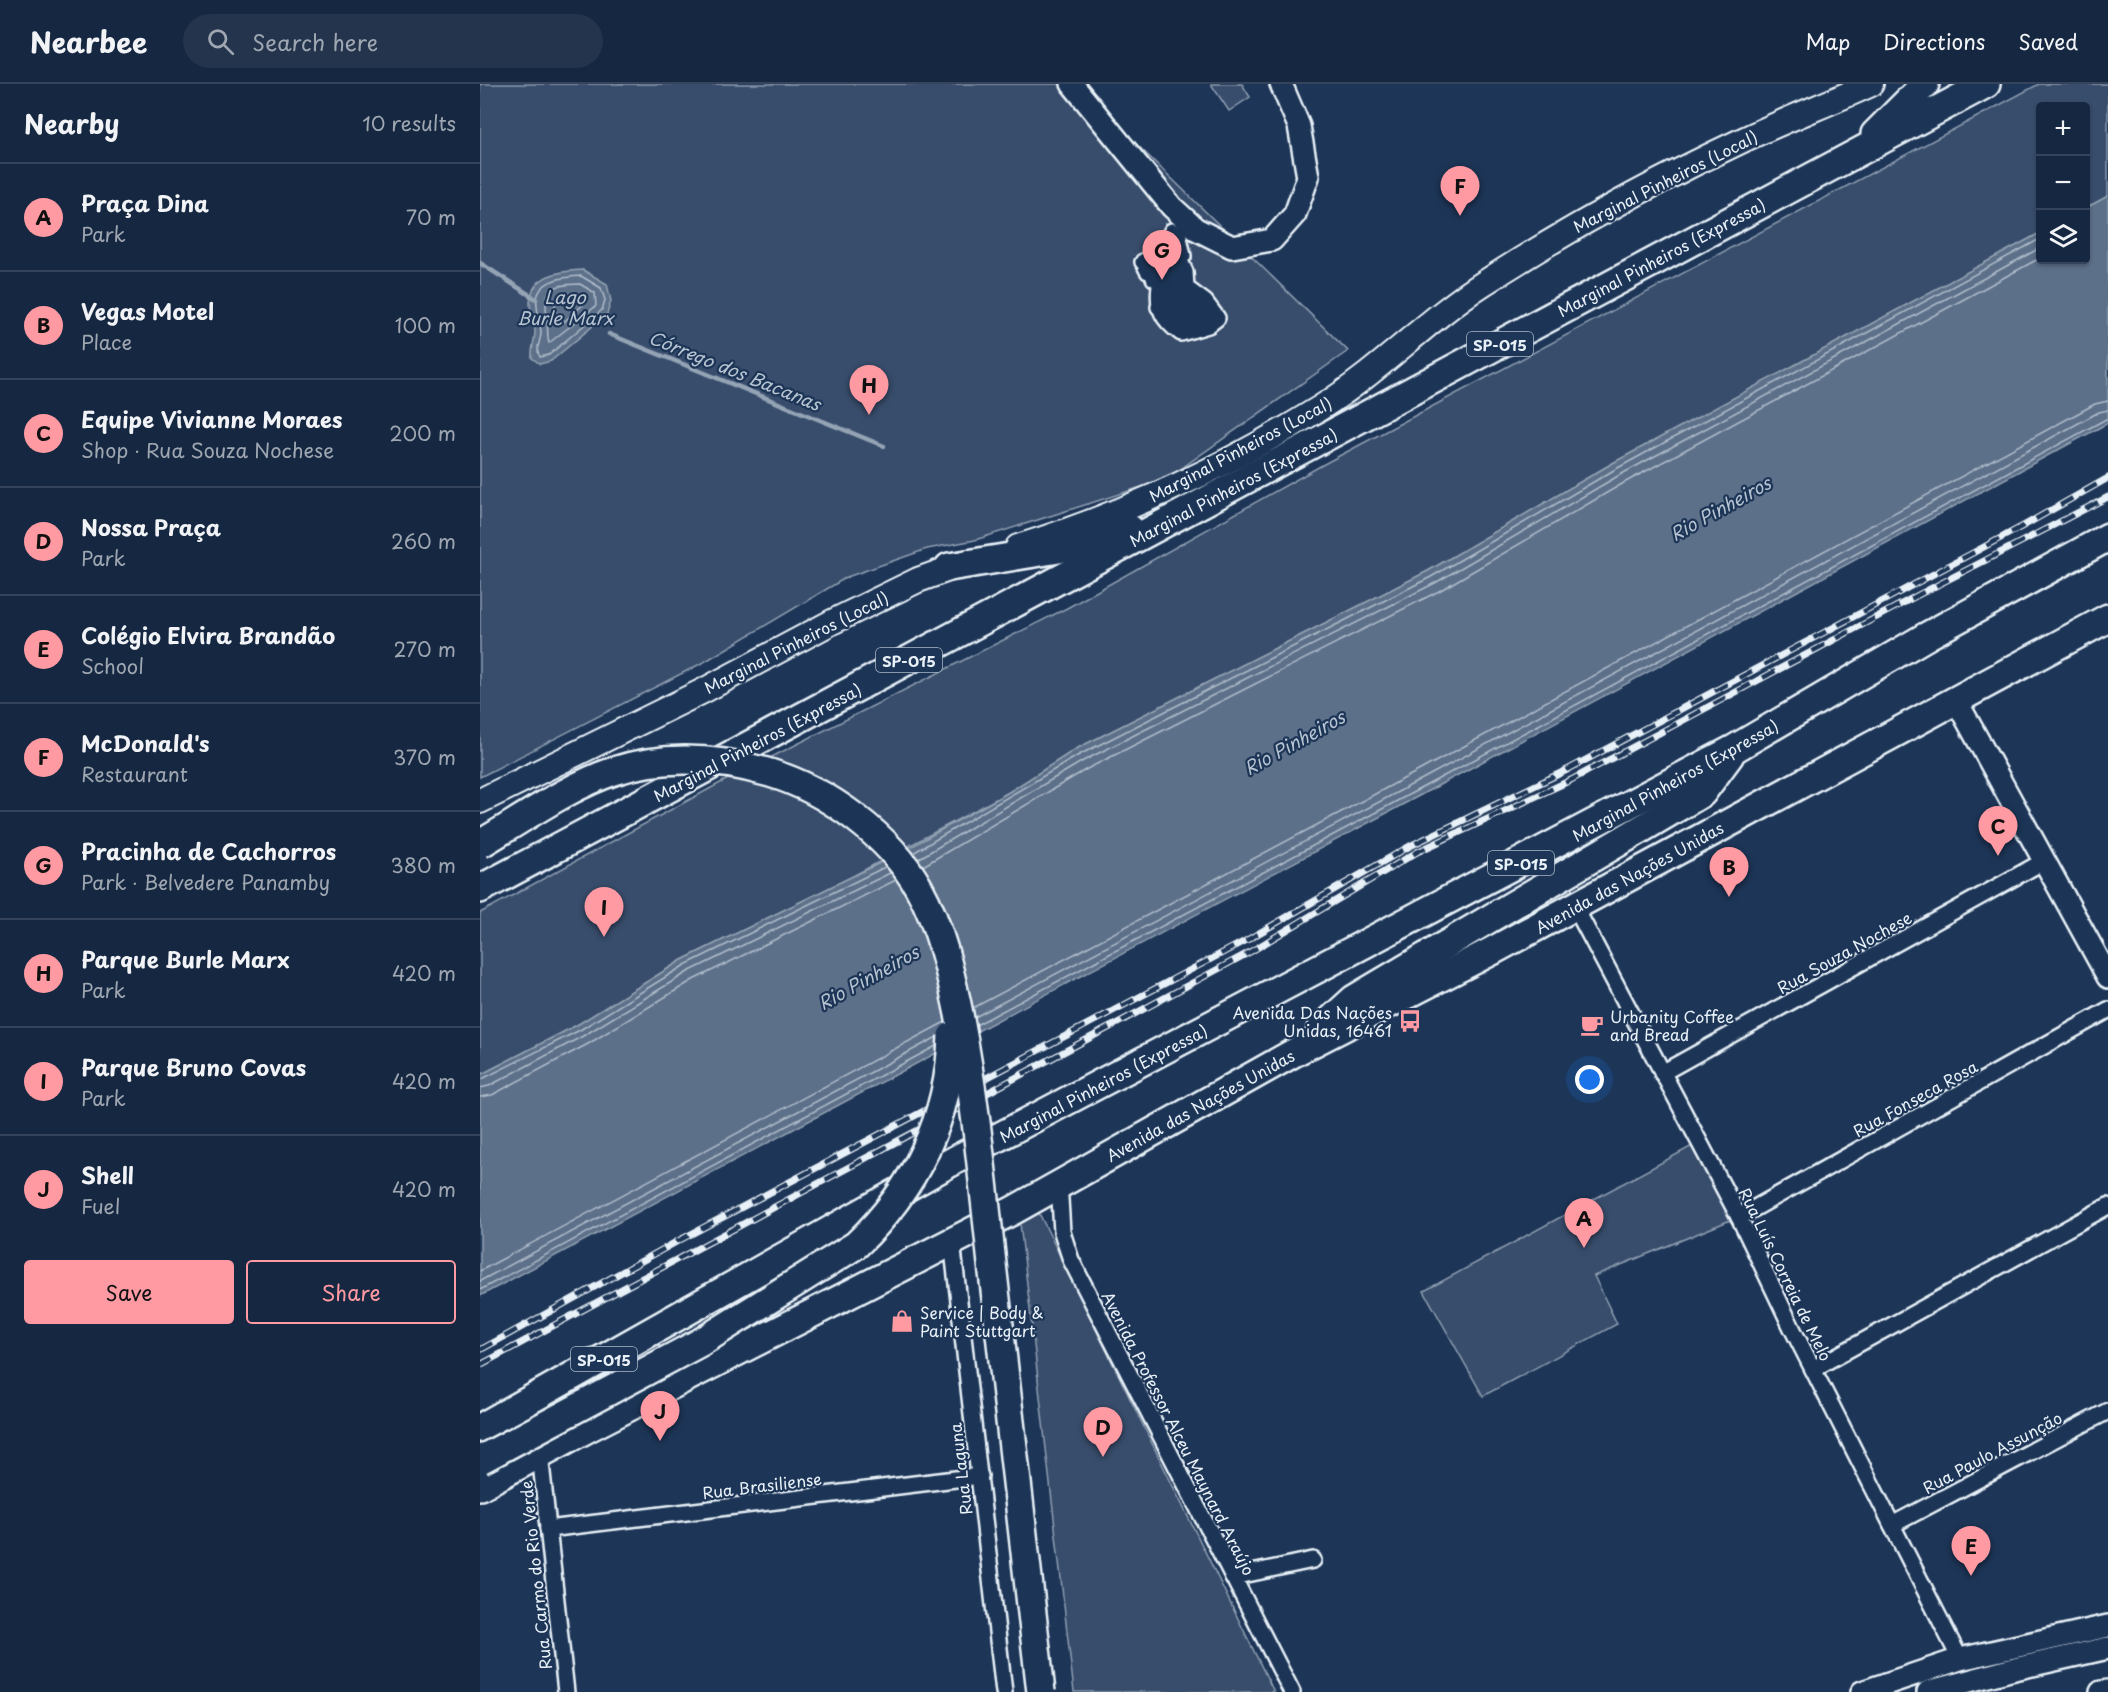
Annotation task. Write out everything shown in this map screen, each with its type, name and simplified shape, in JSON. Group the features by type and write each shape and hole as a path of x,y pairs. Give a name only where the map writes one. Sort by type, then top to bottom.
{"highway":[{"path":"1856,153 1925,84"},
{"name":"Marginal Pinheiros (Expressa)","path":"480,890 1986,84"},
{"path":"949,567 1059,549 1178,516"},
{"name":"Marginal Pinheiros (Expressa)","path":"480,1428 955,1160 1734,750 1927,636 2108,537"},
{"name":"Avenida das Nações Unidas","path":"480,1486 1014,1210 1059,1182 1298,1051 1575,907 2108,618"},
{"path":"1298,1051 1354,999 1702,793 1734,750"},
{"path":"480,844 579,787 611,772 638,764 689,758 740,764 788,778 838,806 887,847 918,886 932,917 954,990 973,1102 1041,1692"},
{"path":"480,1460 701,1342 856,1245 878,1225 913,1177 940,1115 951,1068 954,990"}],"main road":[{"name":"Marginal Pinheiros (Local)","path":"480,801 702,691 832,622 949,567 1081,527 1194,478 1321,408 1372,371 1455,302 1602,211 1747,138 1871,84"}],"street":[{"path":"1072,84 1172,207 1196,229 1232,247 1272,240 1295,214 1308,177 1299,126 1281,84"},
{"path":"1143,262 1159,254 1172,231 1179,236 1161,262 1146,267 1148,271 1167,260 1180,242 1183,256 1154,278 1162,282 1176,274 1181,263 1185,272 1186,288 1206,302 1217,318 1208,325 1181,333 1166,323 1167,302 1176,285 1183,292 1189,309 1196,314 1194,320 1183,320 1165,303 1167,284 1181,279 1187,296 1196,307 1208,313 1202,321 1179,326 1167,302"},
{"path":"1956,700 2108,976"},
{"name":"Rua Souza Nochese","path":"1662,1073 2044,861"},
{"name":"Rua Luís Correia de Melo","path":"1575,907 1739,1217 1960,1659"},
{"name":"Rua Fonseca Rosa","path":"1739,1217 2108,1010"},
{"name":"Avenida Professor Alceu Maynard Araújo","path":"1059,1182 1062,1232 1071,1260 1292,1692"},
{"path":"1813,1369 2108,1206"},
{"name":"Rua Laguna","path":"952,1241 1004,1692"},
{"name":"Rua Paulo Assunção","path":"1892,1526 2108,1411"},
{"name":"Rua Carmo do Rio Verde","path":"540,1454 566,1692"},
{"name":"Rua Brasiliense","path":"548,1529 980,1476"},
{"path":"1233,1577 1312,1560"},
{"path":"1862,1692 1960,1659 2108,1626"},
{"path":"1928,1692 2010,1670 2108,1648"},
{"path":"2102,1692 2108,1691"}],"shaded area":[{"path":"480,84 1075,84 1348,351 1166,479 975,540 927,549 847,577 704,662 480,777"},
{"path":"1211,84 1242,84 1250,97 1229,111"},
{"path":"2039,84 2108,84 2108,196 2090,206 2090,102 2036,102 2036,235 1611,464 1428,571 1076,749 1009,792 853,876 682,960 577,1025 480,1075 480,913 724,781 1067,608 1324,464"},
{"path":"1694,1145 1733,1219 1594,1276 1617,1324 1483,1396 1424,1291"},
{"path":"1039,1213 1274,1692 1074,1692 1020,1223"}],"water":[{"name":"Rio Pinheiros","path":"2108,196 2108,423 1432,789 480,1296 480,1075 577,1025 682,960 898,854 1009,792 1076,749 1428,571 1611,464 2036,235 2036,264 2090,264 2090,206"},
{"name":"Lago Burle Marx","path":"583,270 607,284 611,301 607,314 551,361 540,364 532,358 535,331 530,306 532,293 541,280 549,276"}],"waterway":[{"name":"Córrego dos Bacanas","path":"480,263 536,299"},
{"name":"Córrego dos Bacanas","path":"609,334 884,446"}],"railway":[{"path":"480,1350 678,1241 1247,940 1410,846 1567,770 2025,525 2108,478"},
{"path":"480,1365 1250,952 1417,852 1571,780 1920,594 2108,497"}],"place":[{"name":"McDonald's","path":"1460,216"},
{"name":"Pracinha de Cachorros","path":"1162,280"},
{"name":"Parque Burle Marx","path":"869,415"},
{"name":"Equipe Vivianne Moraes","path":"1998,856"},
{"name":"Vegas Motel","path":"1729,897"},
{"name":"Parque Bruno Covas","path":"604,937"},
{"name":"Avenida Das Nações Unidas, 16461","path":"1410,1021"},
{"name":"Urbanity Coffee and Bread","path":"1592,1025"},
{"name":"Praça Dina","path":"1584,1248"},
{"name":"Service | Body & Paint Stuttgart","path":"902,1321"},
{"name":"Shell","path":"660,1441"},
{"name":"Nossa Praça","path":"1103,1457"},
{"name":"Colégio Elvira Brandão","path":"1971,1576"}]}
